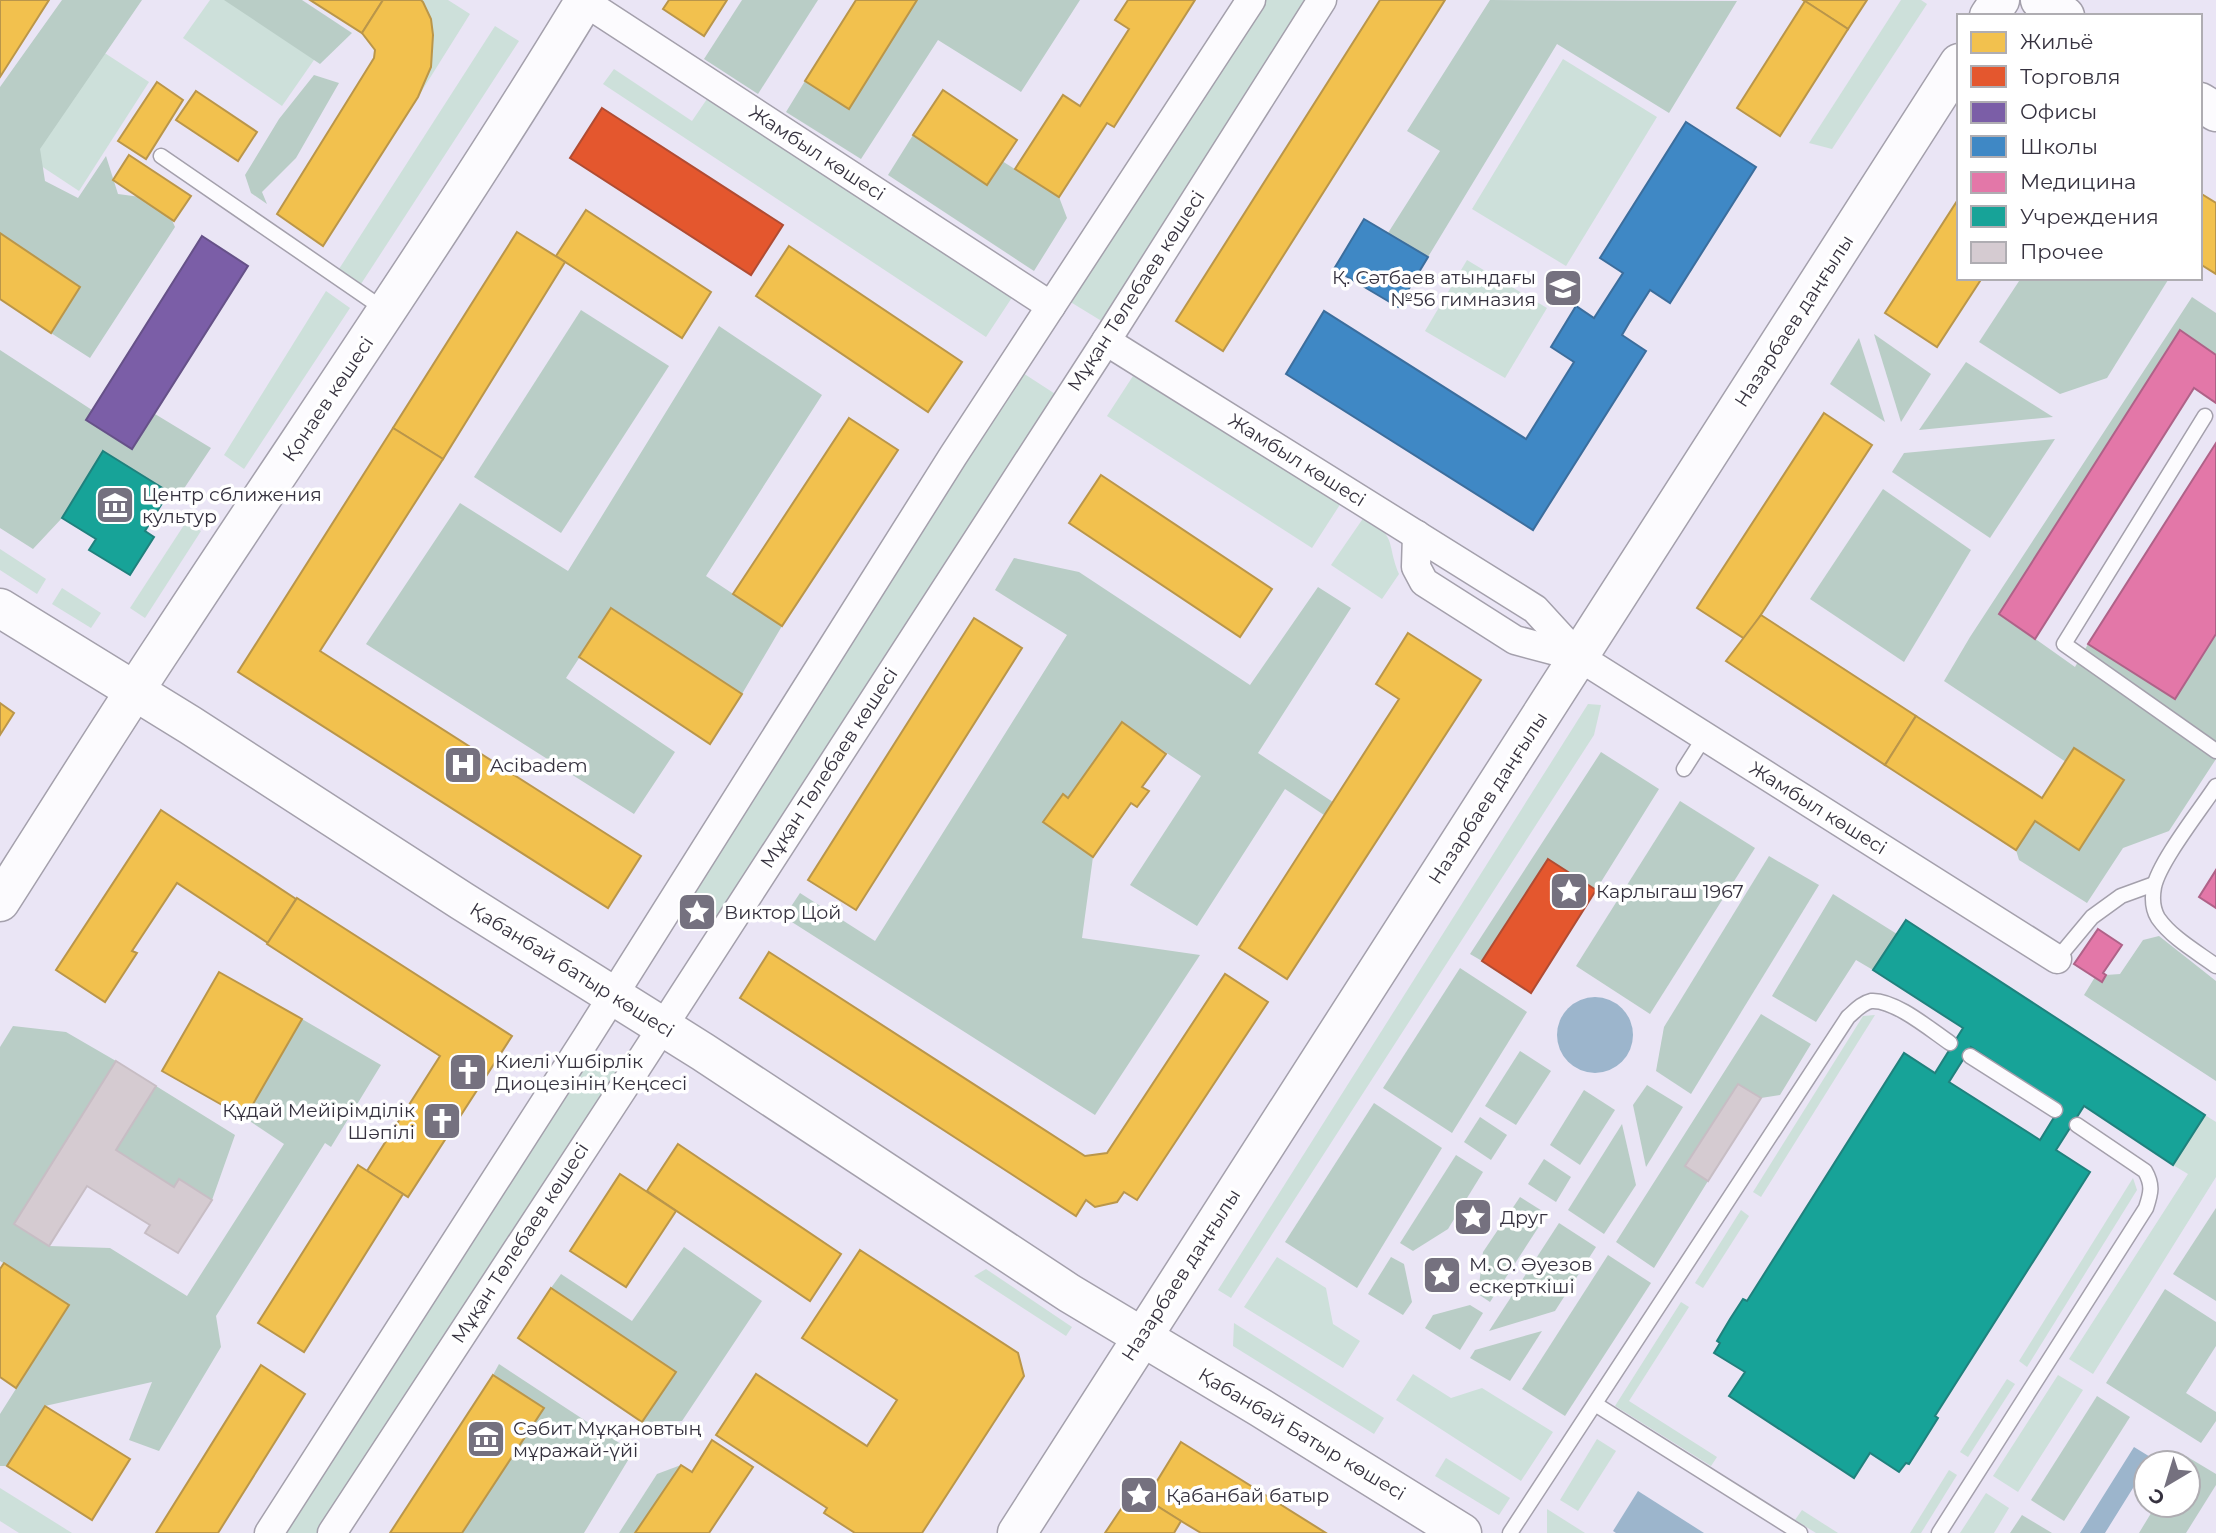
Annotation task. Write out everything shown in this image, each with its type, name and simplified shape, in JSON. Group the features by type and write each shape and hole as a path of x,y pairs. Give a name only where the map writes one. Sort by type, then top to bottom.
{"street":[{"name":"Жамбыл көшесі","path":"583,0 1051,306"},
{"name":"Қонаев көшесі","path":"0,902 556,48 583,0"},
{"path":"269,1533 953,456 1251,0"},
{"name":"Мұқан Төлебаев көшесі","path":"332,1533 663,1027 1106,341 1322,0"},
{"path":"2040,0 2062,14"},
{"name":"Назарбаев даңғылы","path":"1017,1533 1140,1337 1957,67"},
{"name":"Жамбыл көшесі","path":"1106,341 1535,609 1579,657 2057,959"},
{"name":"Жамбыл көшесі","path":"1417,535 1416,566 1424,582 1515,640 1579,657"},
{"name":"Қабанбай батыр көшесі","path":"0,608 613,995 1140,1337"},
{"name":"Қабанбай Батыр көшесі","path":"1140,1337 1462,1533"}],"lane":[{"path":"161,156 386,311"},
{"path":"2205,416 2064,645 2216,751"},
{"path":"1684,769 1704,736"},
{"path":"2216,786 2154,884 2152,903 2167,930 2216,967"},
{"path":"2057,959 2092,917 2121,896 2154,884"},
{"path":"1510,1533 1853,1012 1870,1001 1886,1003 1950,1042"},
{"path":"1970,1056 2054,1110"},
{"path":"1939,1533 2146,1208 2151,1194 2151,1182 2145,1171 2077,1125"},
{"path":"1595,1404 1800,1533"}],"shaded area":[{"path":"210,0 256,0 323,47 282,106 183,38"},
{"path":"421,0 448,0 470,14 418,97 428,73 433,48 431,24"},
{"path":"1251,0 1321,0 1113,328 1059,295"},
{"path":"1901,0 1921,0 1927,4 1832,149 1809,143"},
{"path":"495,26 519,41 361,284 339,269"},
{"path":"94,46 149,82 79,191 23,154"},
{"path":"1563,59 1657,117 1566,266 1472,209"},
{"path":"614,69 692,121 709,96 1013,296 986,337 603,84"},
{"path":"1467,260 1547,308 1505,378 1425,331"},
{"path":"326,291 350,308 244,469 224,455"},
{"path":"1012,366 1066,401 727,927 678,891"},
{"path":"1133,376 1341,503 1312,548 1107,416"},
{"path":"1364,517 1387,535 1399,574 1382,599 1331,565"},
{"path":"186,522 201,531 145,618 130,608"},
{"path":"0,549 46,579 37,594 0,570"},
{"path":"62,588 101,613 91,628 52,604"},
{"path":"1588,704 1601,705 1594,735 1231,1298 1218,1290"},
{"path":"1875,1015 1761,1197 1753,1192 1863,1016"},
{"path":"581,1046 629,1079 332,1533 269,1533"},
{"path":"2205,1115 2216,1122 2216,1177 2093,1374 2069,1359 2188,1174 2173,1165"},
{"path":"2133,1178 2137,1190 2027,1367 2019,1361"},
{"path":"1741,1210 1749,1216 1703,1288 1695,1283"},
{"path":"1277,1257 1326,1288 1333,1324 1360,1341 1343,1368 1244,1307"},
{"path":"986,1269 1072,1327 1066,1336 974,1276"},
{"path":"1681,1302 1689,1307 1629,1401 1717,1457 1711,1466 1615,1406"},
{"path":"1234,1323 1384,1418 1374,1434 1233,1346"},
{"path":"1413,1374 1451,1398 1482,1388 1553,1432 1521,1481 1396,1400"},
{"path":"2058,1375 2083,1390 2018,1492 1993,1476"},
{"path":"2007,1379 2015,1384 1968,1457 1960,1452"},
{"path":"1597,1439 1616,1451 1578,1511 1560,1500"},
{"path":"1446,1458 1510,1498 1499,1515 1435,1476"},
{"path":"1949,1470 1957,1475 1921,1533 1910,1533"},
{"path":"0,1488 72,1533 19,1533 0,1521"},
{"path":"1986,1493 2009,1508 1994,1533 1960,1533"},
{"path":"1547,1509 1585,1533 1547,1533"},
{"path":"1802,1510 1838,1533 1816,1533 1795,1520"}],"green space":[{"path":"62,0 142,0 40,149 45,181 78,198 106,156 118,194 163,200 175,227 90,358 51,333 79,286 0,233 0,87"},
{"path":"224,0 302,0 352,33 320,64"},
{"path":"742,0 818,0 758,94 704,59"},
{"path":"917,0 1080,0 1021,92 938,40 861,159 786,112 805,81 849,108"},
{"path":"1490,0 1737,1 1669,113 1557,44 1428,257 1388,233 1440,151 1407,131"},
{"path":"314,75 339,83 296,158 262,192 267,204 251,193 245,175 279,119"},
{"path":"913,135 987,185 1002,161 1059,197 1067,218 1034,271 888,175"},
{"path":"2020,280 2168,280 2107,378 2060,394 1979,342"},
{"path":"2192,297 2216,313 2216,355 2000,614 2075,667 2088,644 2216,634 2216,759 2169,831 2123,848 2087,903 2019,860 2016,850 2035,821 2078,849 2066,762 1944,681"},
{"path":"581,310 669,366 561,533 474,477"},
{"path":"719,326 822,395 706,576 782,626 742,694 612,608 566,678 675,752 634,814 366,644 460,503 568,571"},
{"path":"1874,334 1931,374 1901,422"},
{"path":"1859,338 1885,422 1830,384"},
{"path":"0,350 92,410 86,420 132,449 155,414 211,448 181,493 169,492 103,451 62,518 33,549 0,528"},
{"path":"1966,362 2053,417 1919,430"},
{"path":"2055,439 1990,538 1892,472 1904,453"},
{"path":"1883,489 1971,550 1904,662 1810,599"},
{"path":"1014,558 1079,572 1250,685 1318,587 1351,608 1258,753 1333,802 1324,815 1285,789 1197,926 1130,885 1201,776 1122,723 1068,798 1062,795 1044,821 1093,857 1082,938 1200,955 1095,1115 784,917 800,893 875,941 1067,635 995,590"},
{"path":"1601,752 1659,789 1596,890 1548,859 1482,961 1470,954"},
{"path":"1680,801 1755,848 1650,1014 1576,966"},
{"path":"1769,856 1819,885 1691,1094 1656,1071 1664,1027"},
{"path":"1833,894 1897,934 1873,970 1856,960 1816,1022 1772,996"},
{"path":"2159,936 2216,981 2216,1081 2084,995 2095,977 2102,982 2106,975 2120,974 2143,940"},
{"path":"1460,968 1527,1012 1452,1133 1383,1088"},
{"path":"1761,1014 1811,1044 1780,1095 1761,1098 1738,1084 1685,1166 1708,1181 1654,1268 1616,1242"},
{"path":"302,1019 381,1065 331,1147 325,1143 216,1316 221,1347 159,1451 129,1440 152,1382 45,1406 7,1466 0,1466 0,1414 69,1305 0,1261 0,1047 13,1026 66,1032 116,1061 14,1224 49,1246 110,1248 187,1296 284,1144 245,1118"},
{"path":"1520,1051 1551,1071 1516,1125 1485,1106"},
{"path":"1647,1085 1683,1107 1646,1167 1633,1105"},
{"path":"156,1086 235,1135 212,1200 179,1179 174,1187 116,1150"},
{"path":"1584,1090 1615,1110 1580,1165 1550,1145"},
{"path":"1374,1103 1442,1148 1357,1288 1285,1242"},
{"path":"1480,1117 1507,1135 1491,1160 1464,1142"},
{"path":"1622,1124 1636,1185 1604,1234 1568,1210"},
{"path":"1456,1155 1483,1172 1448,1229 1413,1251 1400,1243"},
{"path":"1544,1159 1571,1177 1556,1202 1528,1184"},
{"path":"1520,1197 1547,1214 1490,1302 1478,1294 1483,1252"},
{"path":"2216,1208 2216,1301 2173,1274"},
{"path":"1559,1223 1596,1247 1555,1311 1489,1331"},
{"path":"684,1247 762,1301 682,1421 642,1422 675,1372 551,1288 561,1274 632,1321"},
{"path":"1608,1255 1651,1283 1565,1416 1522,1389"},
{"path":"1391,1257 1404,1264 1412,1302 1403,1315 1368,1294"},
{"path":"2165,1289 2216,1322 2216,1346 2186,1393 2216,1412 2216,1421 2201,1443 2106,1383"},
{"path":"1470,1305 1483,1313 1460,1350 1425,1328 1433,1315"},
{"path":"1542,1331 1510,1381 1470,1358 1475,1350"},
{"path":"499,1364 633,1452 584,1533 462,1533 544,1408 493,1375"},
{"path":"2097,1396 2130,1417 2064,1521 2031,1500"},
{"path":"681,1465 635,1533 619,1533 657,1474"},
{"path":"2202,1466 2216,1474 2216,1485 2202,1507"},
{"path":"2022,1515 2052,1533 2010,1533"},
{"path":"2148,1519 2195,1519 2186,1533 2139,1533"}],"water":[{"path":"1595,997 1609,1000 1622,1008 1630,1021 1633,1035 1630,1049 1622,1062 1609,1070 1595,1073 1581,1070 1568,1062 1560,1049 1557,1035 1560,1021 1568,1008 1581,1000"},
{"path":"2132,1450 2132,1490 2105,1533 2080,1533"},
{"path":"1638,1491 1704,1533 1616,1533 1613,1531"}],"building: Жильё":[{"path":"0,0 49,0 0,77"},
{"path":"310,0 383,0 362,33"},
{"path":"383,0 423,2 431,19 433,35 431,67 418,97 323,246 277,214 374,58 375,50 362,33"},
{"path":"669,0 727,0 704,36 663,9"},
{"path":"856,0 917,0 849,109 805,81"},
{"path":"1128,0 1195,0 1114,127 1107,123 1059,197 1015,169 1063,95 1080,106 1129,29 1115,20"},
{"path":"1380,0 1445,0 1223,351 1176,321"},
{"path":"1803,0 1867,0 1848,29"},
{"path":"1805,1 1848,29 1780,136 1737,108"},
{"path":"157,82 183,100 146,159 118,141"},
{"path":"943,90 1017,140 987,185 913,135"},
{"path":"196,91 257,132 238,161 176,120"},
{"path":"129,155 191,196 174,221 113,180"},
{"path":"2202,194 2216,203 2216,274 2202,265"},
{"path":"1957,201 1957,280 1981,280 1937,347 1885,313"},
{"path":"586,210 711,292 682,338 556,256"},
{"path":"517,232 565,262 443,459 393,428"},
{"path":"0,233 80,287 51,333 0,299"},
{"path":"789,246 962,362 928,412 756,296"},
{"path":"1824,413 1872,445 1745,639 1697,608"},
{"path":"849,418 898,450 782,626 733,594"},
{"path":"393,428 443,459 320,651 641,856 608,908 238,672"},
{"path":"1101,475 1272,589 1240,637 1069,523"},
{"path":"611,608 742,694 710,744 579,657"},
{"path":"1761,615 1916,716 1885,765 1726,661"},
{"path":"974,618 1022,648 856,910 808,880"},
{"path":"1408,633 1481,680 1287,979 1239,948 1399,699 1376,684"},
{"path":"0,703 14,713 0,735"},
{"path":"1916,716 2042,798 2074,748 2124,780 2079,850 2035,821 2016,850 1885,765"},
{"path":"1122,722 1166,754 1142,787 1149,791 1137,807 1131,803 1093,857 1043,822 1063,794 1068,798"},
{"path":"161,810 296,899 268,943 177,883 132,951 137,953 105,1002 56,970"},
{"path":"297,898 512,1036 408,1197 367,1171 440,1056 267,944"},
{"path":"769,952 1085,1156 1107,1153 1225,974 1268,1002 1137,1200 1124,1192 1117,1202 1095,1207 1086,1200 1076,1216 740,998"},
{"path":"219,972 302,1019 245,1118 162,1071"},
{"path":"678,1144 841,1254 810,1301 647,1191"},
{"path":"358,1165 403,1194 304,1352 258,1323"},
{"path":"620,1174 676,1211 626,1287 570,1251"},
{"path":"860,1250 1018,1353 1024,1376 922,1533 855,1533 824,1513 827,1508 716,1435 756,1374 867,1446 897,1400 802,1338"},
{"path":"4,1263 69,1305 16,1388 0,1377 0,1269"},
{"path":"551,1288 676,1372 642,1422 518,1338"},
{"path":"261,1365 305,1394 218,1533 156,1533"},
{"path":"493,1375 544,1408 462,1533 390,1533"},
{"path":"45,1406 130,1459 92,1520 7,1466"},
{"path":"712,1440 753,1467 709,1533 635,1533 681,1465 692,1472"},
{"path":"1181,1442 1326,1533 1201,1533 1181,1521 1146,1499"},
{"path":"1133,1491 1181,1521 1174,1533 1105,1533"}],"building: Торговля":[{"path":"602,108 783,225 751,275 570,158"},
{"path":"1548,859 1596,890 1531,993 1482,961"}],"building: Офисы":[{"path":"202,236 248,266 132,449 86,420"}],"building: Школы":[{"path":"1686,122 1756,167 1670,303 1650,290 1629,323 1622,335 1646,351 1533,530 1286,374 1324,311 1526,439 1574,362 1551,347 1576,306 1594,318 1623,273 1600,258"},
{"path":"1364,219 1428,257 1398,307 1334,269"}],"building: Медицина":[{"path":"2180,330 2216,355 2216,403 2194,388 2035,639 1999,614"},
{"path":"2216,443 2216,634 2175,699 2088,644"},
{"path":"2216,870 2216,908 2199,897"},
{"path":"2098,929 2122,945 2103,973 2106,975 2102,982 2074,964"}],"building: Учреждения":[{"name":"Центр сближения культур","path":"103,451 169,492 145,531 154,537 130,575 89,550 96,539 62,518"},
{"path":"1906,920 2205,1115 2173,1165 2084,1106 2056,1150 2090,1172 1935,1416 1938,1418 1909,1464 1906,1463 1899,1472 1870,1453 1854,1478 1729,1396 1745,1372 1714,1353 1720,1343 1717,1341 1730,1319 1743,1299 1747,1301 1904,1053 1935,1073 1963,1028 1873,970","holes":["1971,1047 2061,1106 2040,1140 1949,1082"]}],"building: Прочее":[{"path":"116,1061 156,1086 116,1150 174,1187 179,1179 212,1200 178,1253 145,1233 150,1225 87,1186 49,1246 14,1224"},
{"path":"1738,1084 1761,1098 1708,1181 1685,1166"}],"place":[{"name":"Қ. Сәтбаев атындағы №56 гимназия","path":"1563,288"},
{"name":"Центр сближения культур","path":"115,505"},
{"name":"Acibadem","path":"463,765"},
{"name":"Карлыгаш 1967","path":"1569,891"},
{"name":"Виктор Цой","path":"697,912"},
{"name":"Киелі Үшбірлік Диоцезінің Кеңсесі","path":"468,1072"},
{"name":"Құдай Мейірімділік Шәпілі","path":"442,1121"},
{"name":"Друг","path":"1473,1217"},
{"name":"М. О. Әуезов ескерткіші","path":"1442,1275"},
{"name":"Сәбит Мұқановтың мұражай-үйі","path":"486,1439"},
{"name":"Қабанбай батыр","path":"1139,1495"}]}
